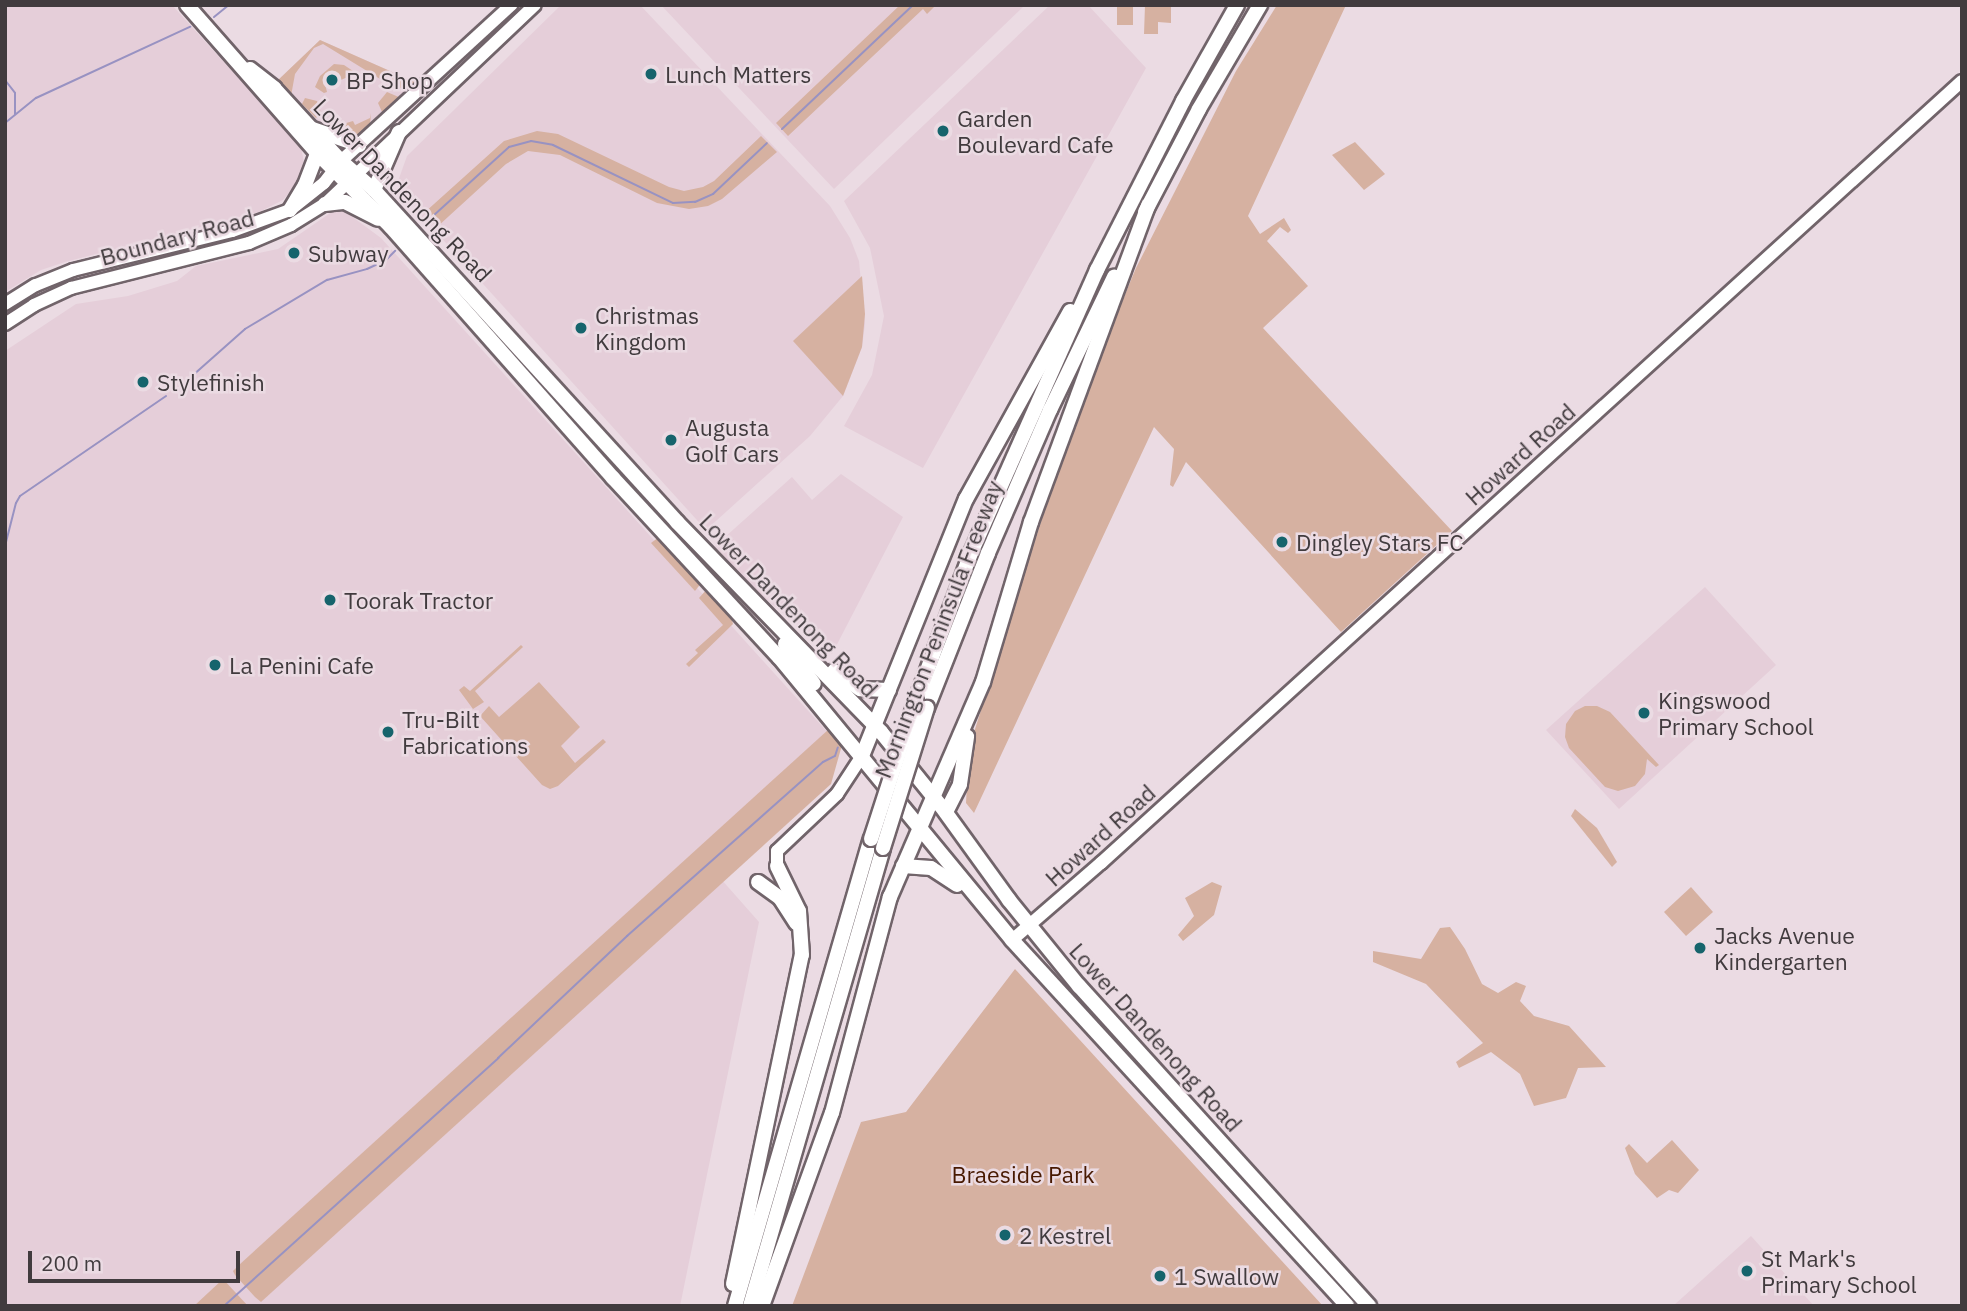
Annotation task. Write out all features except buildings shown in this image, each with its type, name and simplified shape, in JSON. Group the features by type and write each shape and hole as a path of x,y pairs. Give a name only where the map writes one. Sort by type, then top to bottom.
{"highway":[{"name":"Lower Dandenong Road","path":"187,5 317,153 374,190 761,611 875,726 935,797 1029,926 1143,1058 1369,1306"},
{"name":"Mornington Peninsula Freeway","path":"735,1306 871,839 922,704 971,553 1097,270 1182,101 1237,5"},
{"name":"Mornington Peninsula Freeway","path":"750,1306 922,704 1050,410 1149,205 1199,109 1260,5"},
{"name":"Lower Dandenong Road","path":"232,55 274,88 312,129 338,166"},
{"path":"312,129 359,145"},
{"path":"374,190 399,132"},
{"path":"290,210 305,185 317,153"},
{"name":"Lower Dandenong Road","path":"352,177 391,227 866,757 919,829 1007,935 1347,1306"},
{"path":"325,204 345,202 391,227"},
{"path":"946,812 960,784 965,745 978,695 1031,522 1149,205"},
{"path":"866,757 875,726 924,599 978,474 1116,233"},
{"path":"761,611 866,757"},
{"path":"776,625 811,649 853,686 870,691 889,690"},
{"path":"762,1306 832,1113 884,916 978,695"},
{"path":"728,1306 799,969 802,941 799,911 777,858"},
{"path":"903,866 922,865 943,873 1007,935"},
{"path":"758,882 783,901 802,941"}],"main road":[{"name":"Boundary Road","path":"5,304 36,285 73,270 232,231 290,210 306,199 359,145 511,5"},
{"name":"Boundary Road","path":"5,324 34,305 71,288 249,243 292,225 325,204 535,5"},
{"name":"Howard Road","path":"1007,935 1029,926 1962,81"},
{"path":"777,858 837,794 866,757"}],"shaded area":[{"path":"5,5 172,5 301,147 305,168 299,181 283,200 259,212 65,262 41,270 5,292"},
{"path":"561,5 640,5 830,206 850,238 859,261 865,324 862,347 843,396 810,436 706,530 417,211 397,184 407,156"},
{"path":"661,5 1025,5 834,189"},
{"path":"1050,5 1088,5 1146,68 923,468 844,426 872,375 884,316 870,248 844,201"},
{"path":"320,40 417,83 361,135 325,127 275,83"},
{"path":"339,207 381,238 830,735 698,853 759,922 680,1306 5,1306 5,351 76,304 128,296 177,281 196,266 278,249"},
{"path":"841,474 903,517 832,654 751,587 715,546 792,477 812,500"},
{"name":"Kingswood Primary School","path":"1705,587 1776,665 1619,809 1546,730"},
{"name":"St Mark's Primary School","path":"1751,1236 1814,1306 1673,1306"}],"green space":[{"path":"900,5 936,5 927,14 923,9 788,136 776,123"},
{"path":"1117,5 1133,5 1133,25 1117,25"},
{"path":"1145,5 1171,5 1171,23 1158,22 1158,34 1144,34"},
{"path":"1277,5 1346,5 1248,216 1260,234 1284,218 1291,230 1288,233 1280,227 1267,241 1308,286 1263,328 1452,531 1341,632 1186,462 1173,487 1170,485 1174,449 1154,427 974,813 966,803 969,748 1073,421 1136,268 1236,71"},
{"path":"320,40 417,83 409,91 385,82 323,44 314,48 295,74 291,96 275,83"},
{"path":"334,64 344,65 356,73 341,80 338,74 324,80 327,92 324,93 315,87 320,76"},
{"path":"387,92 401,98 383,114 378,103"},
{"path":"305,98 317,101 321,113 316,118 302,104"},
{"path":"371,113 370,126 357,138 325,127 327,119 343,124 353,121 355,125 370,118"},
{"path":"537,131 558,134 669,187 684,191 703,187 714,181 761,136 777,152 722,199 708,206 689,209 657,203 560,155 528,151 506,164 437,227 424,213 504,141"},
{"path":"1355,142 1385,174 1364,190 1332,155"},
{"path":"862,276 865,314 862,347 843,396 793,341"},
{"path":"454,283 686,544 595,450 474,314"},
{"path":"659,537 702,582 695,591 651,543"},
{"path":"707,589 730,613 733,624 689,667 686,664 698,653 695,650 723,625 699,598"},
{"path":"521,645 523,647 475,691 484,702 473,709 459,690 464,686 470,691"},
{"path":"539,682 580,727 561,746 575,763 603,739 606,742 558,786 550,789 542,785 480,716 489,706 499,717"},
{"path":"1585,706 1597,706 1610,712 1659,765 1656,767 1647,759 1645,774 1635,786 1618,791 1605,787 1569,748 1565,737 1566,724 1575,711"},
{"path":"829,729 842,745 831,784 261,1302 255,1297 233,1271 239,1265"},
{"path":"1575,809 1597,828 1617,862 1612,867 1571,816"},
{"path":"1212,882 1222,886 1214,915 1183,941 1178,935 1194,916 1185,898"},
{"path":"1691,887 1713,912 1686,936 1664,912"},
{"path":"1450,927 1465,949 1482,984 1498,993 1516,982 1526,986 1520,1001 1534,1016 1569,1026 1606,1067 1578,1068 1566,1098 1534,1106 1520,1074 1491,1052 1459,1068 1456,1062 1483,1043 1426,984 1373,962 1373,951 1421,959 1440,928"},
{"name":"Braeside Park","path":"1015,969 1323,1306 792,1306 861,1122 906,1112"},
{"path":"1672,1140 1699,1170 1678,1193 1669,1190 1657,1198 1635,1174 1625,1148 1629,1144 1647,1163"},
{"path":"223,1279 248,1306 194,1306"}],"waterway":[{"path":"214,17 229,5"},
{"path":"782,129 913,5"},
{"path":"5,123 36,98 190,27"},
{"path":"5,80 15,93 15,114"},
{"path":"433,216 509,147 531,141 553,145 673,203 695,202 713,194 767,143"},
{"path":"183,384 245,329 327,280 367,269 386,260 395,251"},
{"path":"5,546 20,496 166,396"},
{"path":"224,1306 498,1058 627,936 823,762 835,756 838,747"}],"place":[{"name":"Lunch Matters","path":"651,74"},
{"name":"BP Shop","path":"332,80"},
{"name":"Garden Boulevard Cafe","path":"943,131"},
{"name":"Subway","path":"294,253"},
{"name":"Christmas Kingdom","path":"581,328"},
{"name":"Stylefinish","path":"143,382"},
{"name":"Augusta Golf Cars","path":"671,440"},
{"name":"Dingley Stars FC","path":"1282,542"},
{"name":"Toorak Tractor","path":"330,600"},
{"name":"La Penini Cafe","path":"215,665"},
{"name":"Kingswood Primary School","path":"1644,713"},
{"name":"Tru-Bilt Fabrications","path":"388,732"},
{"name":"Jacks Avenue Kindergarten","path":"1700,948"},
{"name":"2 Kestrel","path":"1005,1235"},
{"name":"St Mark's Primary School","path":"1747,1271"},
{"name":"1 Swallow","path":"1160,1276"}]}
